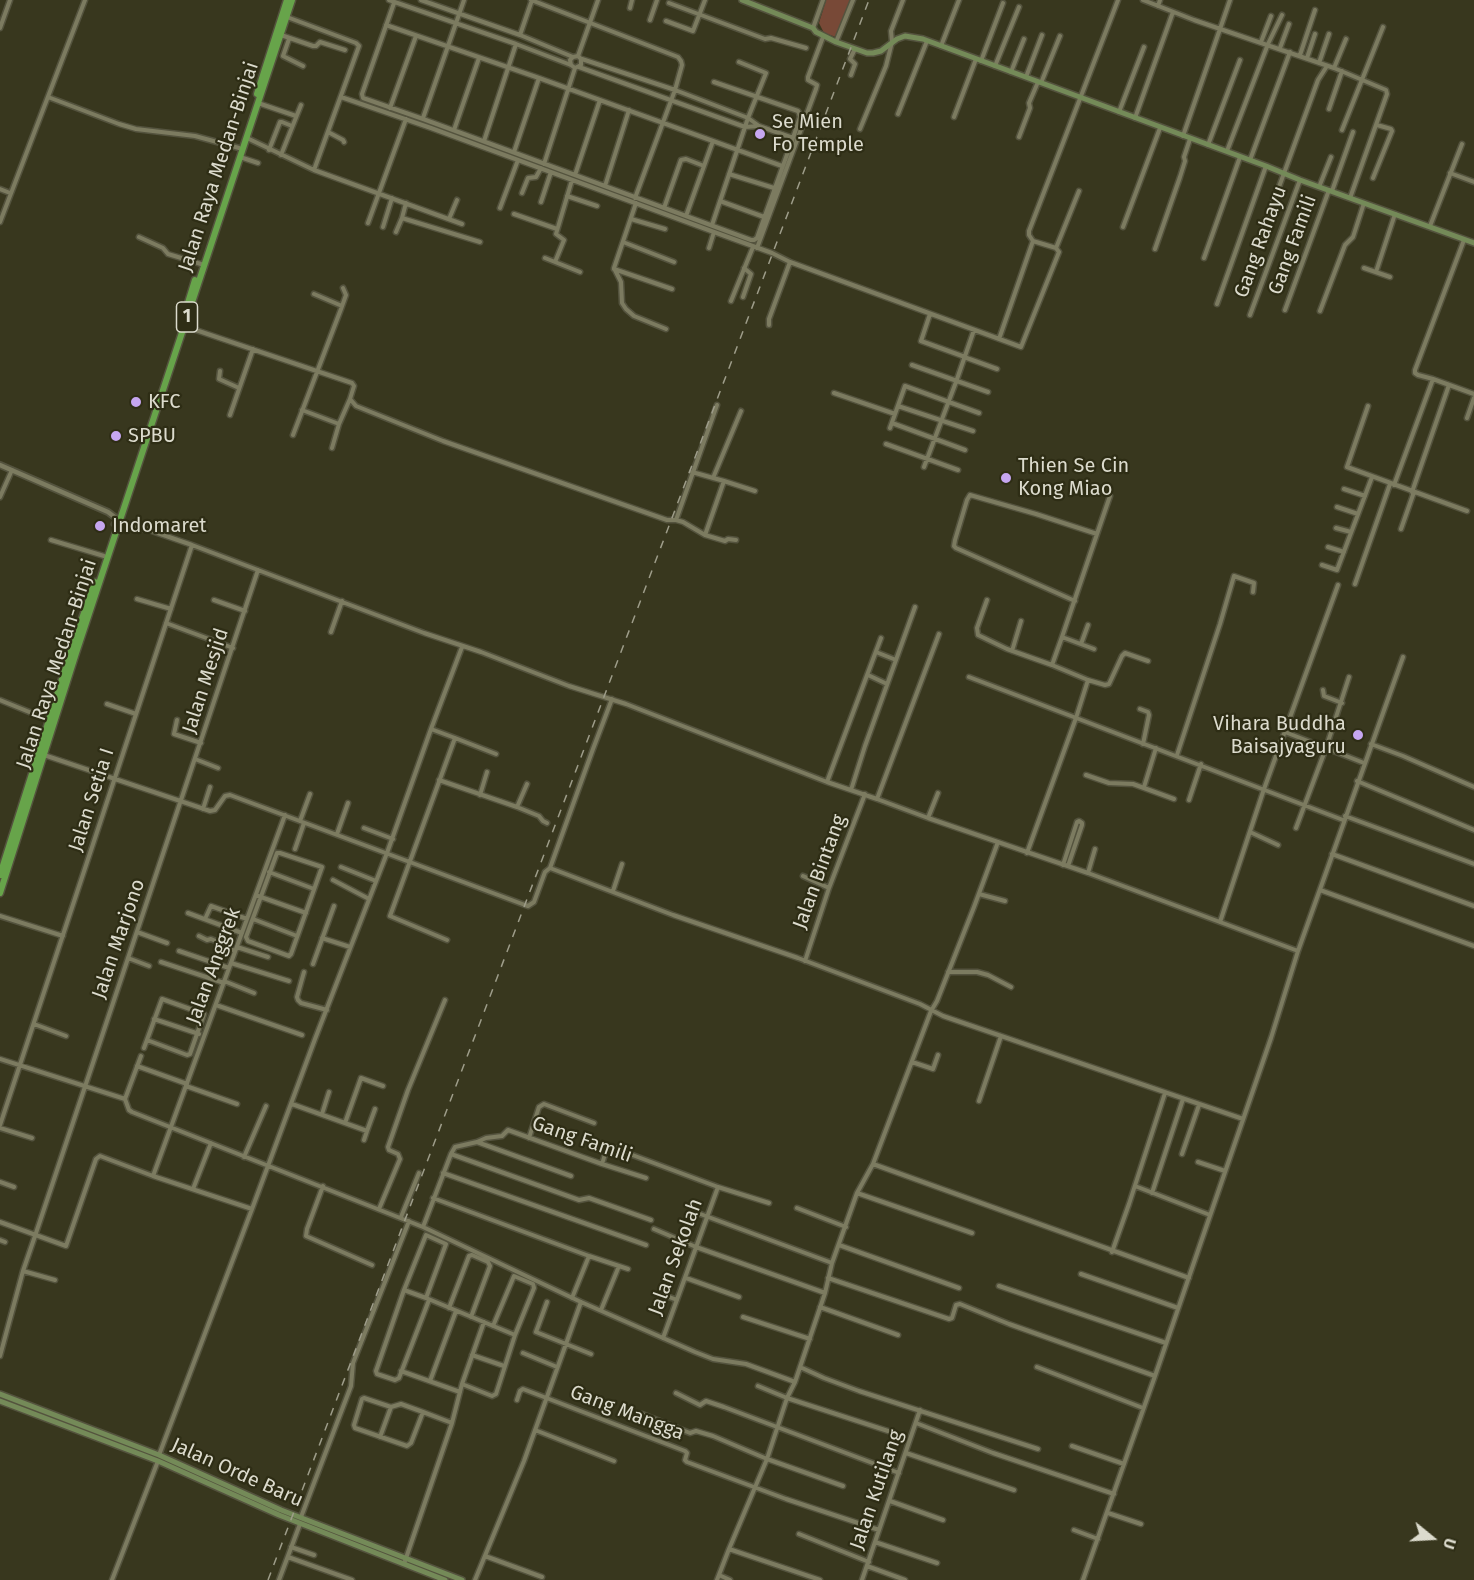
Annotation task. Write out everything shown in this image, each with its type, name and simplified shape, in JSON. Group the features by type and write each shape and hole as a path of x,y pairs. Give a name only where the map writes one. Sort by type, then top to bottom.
{"highway":[{"name":"Jalan Raya Medan-Binjai","path":"121,511 287,0"},
{"name":"Jalan Raya Medan-Binjai","path":"0,875 292,0"},
{"name":"Jalan Raya Medan-Binjai","path":"0,893 44,755 74,641 117,523"}],"main road":[{"path":"742,0 813,28 823,37 873,53 904,36 912,36 1474,243"},
{"name":"Jalan Orde Baru","path":"0,1394 34,1410 158,1458 300,1520 405,1561 462,1580"},
{"name":"Jalan Orde Baru","path":"0,1401 34,1410"},
{"name":"Jalan Orde Baru","path":"405,1561 445,1580"}],"street":[{"path":"0,28 10,0"},
{"path":"0,222 85,0"},
{"path":"389,0 746,127 759,126"},
{"path":"421,0 675,90 793,138"},
{"path":"423,118 464,0"},
{"path":"520,35 531,0 678,57 681,61 675,90 635,198"},
{"path":"575,67 570,60 577,57 598,0"},
{"path":"630,8 632,0"},
{"path":"650,20 657,0"},
{"path":"666,21 692,31 705,0"},
{"path":"813,28 823,0"},
{"path":"836,42 853,0"},
{"path":"861,129 886,66 892,42 891,31 903,0"},
{"path":"941,46 959,0"},
{"path":"394,3 362,96 364,99 514,152 542,166 636,203 1021,347 1059,254 1056,248 1033,241 1029,231 1118,0"},
{"path":"1143,0 1300,55 1387,91 1350,198"},
{"path":"1158,6 1160,0"},
{"path":"1183,136 1230,0"},
{"path":"669,3 765,39 771,38 806,48"},
{"path":"954,117 1003,3"},
{"path":"995,66 1019,7"},
{"path":"1300,55 1315,10"},
{"path":"1135,118 1173,12"},
{"path":"1226,152 1268,44 1282,15"},
{"path":"1260,42 1271,16"},
{"path":"287,17 358,44 314,170"},
{"path":"1280,48 1289,24"},
{"path":"386,25 782,166"},
{"path":"1342,130 1383,27"},
{"path":"1307,58 1315,34"},
{"path":"1319,63 1329,34"},
{"path":"281,35 313,46 320,42 345,50"},
{"path":"1026,77 1042,35"},
{"path":"390,108 416,36"},
{"path":"1019,137 1030,108 1029,103 1060,36"},
{"path":"731,301 755,247 816,89 817,85 808,80 808,77 823,37"},
{"path":"290,39 284,56 303,66"},
{"path":"1011,72 1024,39"},
{"path":"1334,68 1346,39"},
{"path":"898,114 927,41"},
{"path":"484,141 516,44"},
{"path":"1119,112 1144,47"},
{"path":"851,75 855,64 850,60 855,49"},
{"path":"1249,160 1290,52"},
{"path":"454,130 479,57"},
{"path":"522,194 528,178 536,177 542,166 575,67 582,63 577,57"},
{"path":"1208,146 1240,60"},
{"path":"712,225 765,73 739,62"},
{"path":"1260,239 1318,80 1327,66"},
{"path":"1329,109 1342,71"},
{"path":"514,152 539,78"},
{"path":"341,98 518,160 542,166 550,172 605,186 753,240 757,238 793,138 800,117 799,112 714,82"},
{"path":"48,97 136,129 195,136 239,148"},
{"path":"555,262 564,240 556,235 557,229 600,100"},
{"path":"258,103 296,116"},
{"path":"281,155 301,105"},
{"path":"605,186 629,110"},
{"path":"368,223 406,119"},
{"path":"269,150 280,122 292,126"},
{"path":"1373,178 1392,131 1377,124"},
{"path":"1123,227 1160,128"},
{"path":"327,132 345,142"},
{"name":"Gang Famili","path":"1285,310 1353,132"},
{"path":"247,138 314,170 462,224"},
{"path":"1155,249 1180,177 1190,139"},
{"path":"686,216 713,141"},
{"path":"1430,226 1462,144"},
{"path":"240,157 258,163"},
{"path":"1204,258 1240,157"},
{"path":"1319,187 1331,157"},
{"path":"664,208 681,160 686,159 704,166"},
{"path":"501,208 518,160"},
{"path":"1217,304 1266,166"},
{"path":"541,202 550,172"},
{"path":"1450,173 1474,182"},
{"path":"729,174 774,188"},
{"name":"Gang Rahayu","path":"1250,315 1300,180"},
{"path":"0,189 10,193"},
{"path":"1056,248 1079,191"},
{"path":"567,196 597,206"},
{"path":"383,227 392,198"},
{"path":"449,219 457,200"},
{"path":"720,201 764,217"},
{"path":"396,232 406,203"},
{"path":"636,203 614,268 621,282 622,303 634,316 666,329"},
{"path":"1320,311 1344,248 1353,237 1364,203"},
{"path":"514,214 557,229"},
{"path":"1377,272 1395,214"},
{"path":"402,218 480,242"},
{"path":"631,219 664,229"},
{"path":"709,248 714,231"},
{"path":"139,237 163,248 168,254 201,264"},
{"path":"1464,240 1415,373 1474,396 1467,418"},
{"path":"999,339 1033,241"},
{"path":"623,242 674,262"},
{"path":"545,258 580,272"},
{"path":"769,325 769,317 790,262"},
{"path":"614,268 672,289"},
{"path":"743,297 751,274 744,268"},
{"path":"1364,268 1390,277"},
{"path":"293,435 346,295 343,288"},
{"path":"314,294 342,306"},
{"path":"930,314 921,341 997,369"},
{"path":"184,326 353,384 350,399 332,448"},
{"path":"924,467 974,330"},
{"path":"230,415 253,349"},
{"path":"912,365 988,392"},
{"path":"220,371 219,379 239,388"},
{"path":"1355,584 1433,379"},
{"path":"1401,529 1449,385"},
{"path":"890,428 905,386 979,413"},
{"path":"834,393 895,414"},
{"path":"350,399 356,406 443,441 667,520 676,519 705,535 724,541 736,540"},
{"path":"676,519 717,405"},
{"path":"898,406 973,431"},
{"path":"1368,406 1347,467 1467,511"},
{"path":"302,410 339,424"},
{"path":"713,478 741,411"},
{"path":"892,423 965,450"},
{"path":"886,444 958,470"},
{"path":"0,465 108,512 117,523 150,530 192,545 462,647 569,686 612,699 826,782 1089,873 1298,951"},
{"path":"0,497 12,470"},
{"path":"692,472 754,491"},
{"path":"1322,565 1338,570 1372,477"},
{"path":"705,535 724,481"},
{"path":"1344,489 1365,496"},
{"path":"1075,601 956,548 954,540 967,500 970,495 975,495 1097,534"},
{"path":"1052,665 1110,496"},
{"path":"1337,507 1358,514"},
{"path":"108,512 121,511"},
{"path":"1336,528 1351,532"},
{"path":"51,540 104,556"},
{"name":"Jalan Setia I","path":"0,1126 192,545"},
{"path":"1328,547 1344,552"},
{"name":"Jalan Mesjid","path":"181,802 258,570"},
{"path":"1177,755 1234,576 1254,583 1253,592"},
{"path":"1220,921 1264,789 1338,585"},
{"path":"137,599 171,609"},
{"path":"214,600 245,611"},
{"path":"987,600 977,628 980,637 1088,680 1109,684 1125,653 1148,661"},
{"path":"331,632 342,601"},
{"path":"851,790 915,607"},
{"path":"1012,651 1021,621"},
{"path":"166,623 233,648"},
{"path":"1081,644 1088,625"},
{"path":"877,799 939,634"},
{"path":"826,782 881,638"},
{"path":"1062,638 1094,649"},
{"path":"112,1580 393,839 462,647"},
{"path":"876,652 896,660"},
{"path":"1083,1580 1189,1278 1344,818 1403,657"},
{"path":"868,675 887,684"},
{"path":"969,677 1264,789 1474,864"},
{"path":"1296,828 1342,703 1349,677"},
{"path":"1027,852 1088,680"},
{"path":"1323,690 1324,696 1342,703"},
{"path":"44,755 210,812 225,796 230,795 528,906 534,902 545,872 550,868 612,699"},
{"path":"0,700 52,721"},
{"path":"107,704 136,714"},
{"path":"1140,709 1149,715 1143,744"},
{"path":"177,720 174,735 201,743"},
{"path":"431,729 496,753"},
{"path":"1285,732 1364,763"},
{"path":"447,940 390,916 455,738"},
{"path":"1371,744 1474,787"},
{"path":"1144,788 1156,748"},
{"path":"195,759 218,768"},
{"path":"1189,800 1201,764"},
{"path":"480,795 487,772"},
{"path":"1086,775 1109,783 1126,783 1174,799"},
{"path":"439,780 517,807 539,816 543,822 548,823"},
{"path":"1357,781 1474,830"},
{"path":"517,807 527,784"},
{"path":"203,809 210,787"},
{"path":"928,818 938,793"},
{"path":"295,849 310,794"},
{"name":"Jalan Bintang","path":"804,961 865,794"},
{"name":"Jalan Marjono","path":"0,1356 23,1271 181,802"},
{"path":"337,834 348,803"},
{"name":"Jalan Anggrek","path":"153,1176 242,933 250,919 285,815"},
{"path":"1079,821 1082,825 1066,865 1077,822 1079,821"},
{"path":"364,828 393,839"},
{"path":"1250,832 1278,845"},
{"path":"730,1580 718,1578 767,1459 787,1398 795,1382 856,1193 873,1164 998,842"},
{"path":"1089,873 1095,849"},
{"path":"250,919 247,939 287,956 291,954 297,936 306,913 322,868 280,852 275,856 258,896 306,913"},
{"path":"1332,854 1474,906"},
{"path":"613,891 622,864"},
{"path":"341,867 376,881"},
{"path":"550,868 1001,1036 1243,1119"},
{"path":"269,872 314,889"},
{"path":"803,876 829,888"},
{"path":"333,880 369,899"},
{"path":"1320,890 1474,946"},
{"path":"979,894 1005,901"},
{"path":"205,919 211,906 297,936"},
{"path":"313,964 334,906"},
{"path":"188,913 242,933"},
{"path":"0,916 63,936"},
{"path":"137,933 167,943"},
{"path":"199,936 224,946 268,957"},
{"path":"322,938 350,948"},
{"path":"179,951 229,968"},
{"path":"128,958 148,966"},
{"path":"161,962 254,993"},
{"path":"231,963 289,981"},
{"path":"304,972 298,1000 327,1010"},
{"path":"948,972 977,972 1011,987"},
{"path":"144,1048 161,1000 204,1014 191,1052 187,1055 147,1040"},
{"path":"379,1209 400,1159 398,1154 389,1150 388,1147 408,1090 445,1000"},
{"path":"216,1005 302,1035"},
{"path":"154,1019 204,1036"},
{"path":"34,1024 66,1036"},
{"path":"979,1101 1001,1036"},
{"path":"912,1062 933,1068 938,1055"},
{"path":"141,1056 125,1099 132,1112 409,1221 572,1298 706,1357 746,1364 795,1382"},
{"path":"0,1059 125,1099"},
{"path":"137,1066 237,1104"},
{"path":"345,1123 361,1078 383,1086"},
{"path":"322,1114 328,1092"},
{"path":"1112,1252 1165,1093"},
{"path":"1152,1193 1183,1100"},
{"path":"292,1104 367,1131"},
{"path":"529,1138 539,1107 544,1104 594,1123"},
{"path":"1182,1154 1199,1105"},
{"path":"244,1158 266,1106"},
{"path":"364,1140 375,1109"},
{"path":"0,1126 32,1138"},
{"name":"Gang Famili","path":"477,1142 502,1136 508,1130 646,1178"},
{"path":"423,1227 455,1147 477,1142 572,1176"},
{"path":"193,1189 211,1143"},
{"path":"602,1164 608,1148 611,1147 718,1187 770,1203"},
{"path":"451,1154 579,1200 589,1198 651,1220"},
{"path":"0,1222 66,1246 100,1156 252,1209"},
{"path":"1198,1162 1225,1171"},
{"path":"873,1164 1189,1278"},
{"path":"401,1218 419,1173"},
{"path":"443,1173 646,1245"},
{"path":"0,1182 14,1187"},
{"path":"323,1186 306,1236 372,1264"},
{"path":"1135,1186 1210,1215"},
{"name":"Jalan Sekolah","path":"663,1338 718,1187"},
{"path":"856,1193 972,1233"},
{"path":"433,1198 628,1269"},
{"path":"797,1208 846,1227"},
{"path":"695,1212 832,1263"},
{"path":"279,1580 351,1386 354,1363 409,1221"},
{"path":"654,1229 696,1247 825,1293"},
{"path":"425,1235 445,1243 446,1246 428,1299 399,1377 395,1380 377,1374 376,1371 425,1235"},
{"path":"0,1240 5,1242"},
{"path":"839,1245 959,1288"},
{"path":"449,1308 469,1256 472,1255 488,1262 490,1266 471,1317"},
{"path":"572,1298 589,1256"},
{"path":"601,1310 619,1266"},
{"path":"23,1271 55,1280"},
{"path":"1081,1274 1178,1308"},
{"path":"462,1384 495,1396 533,1284 516,1276 512,1277 493,1326"},
{"path":"686,1278 740,1297"},
{"path":"828,1278 949,1319 952,1318 957,1305 974,1310 1155,1376"},
{"path":"999,1286 1166,1343"},
{"path":"404,1290 515,1335"},
{"path":"664,1295 677,1300"},
{"path":"547,1302 536,1332 591,1354"},
{"path":"475,1580 524,1461 581,1302"},
{"path":"820,1307 898,1335"},
{"path":"430,1381 456,1311"},
{"path":"743,1317 810,1339"},
{"path":"405,1561 484,1322"},
{"path":"523,1353 557,1367"},
{"path":"472,1355 504,1366"},
{"path":"800,1367 832,1381 1038,1449"},
{"path":"1037,1367 1143,1408"},
{"path":"401,1371 460,1392"},
{"path":"758,1386 787,1398 891,1432"},
{"path":"517,1400 523,1389 546,1398"},
{"path":"676,1393 700,1405 706,1401 899,1473"},
{"path":"423,1412 409,1445 406,1446 355,1428 354,1425 363,1399 366,1398 391,1407 401,1404 423,1412 452,1423"},
{"name":"Gang Mangga","path":"546,1398 685,1451 687,1462 756,1486"},
{"path":"380,1437 391,1407"},
{"name":"Jalan Kutilang","path":"862,1580 920,1410"},
{"path":"642,1414 690,1433 696,1431 713,1436 767,1459 843,1486"},
{"path":"916,1423 993,1453 1114,1494"},
{"path":"535,1430 614,1461"},
{"path":"1072,1446 1124,1464"},
{"path":"906,1454 1014,1490"},
{"path":"756,1486 879,1530"},
{"path":"890,1501 944,1520"},
{"path":"1108,1513 1141,1524"},
{"path":"1074,1530 1098,1539"},
{"path":"799,1534 905,1580"},
{"path":"875,1542 937,1563"},
{"path":"291,1547 314,1555"},
{"path":"729,1549 820,1580"},
{"path":"485,1556 542,1577"},
{"path":"288,1557 352,1580"}],"shaded area":[{"path":"826,0 852,0 836,37 824,33 819,23"}],"railway":[{"path":"268,1580 869,0"}],"place":[{"name":"Se Mien Fo Temple","path":"760,134"},
{"name":"KFC","path":"136,402"},
{"name":"SPBU","path":"116,436"},
{"name":"Thien Se Cin Kong Miao","path":"1006,478"},
{"name":"Indomaret","path":"100,526"},
{"name":"Vihara Buddha Baisajyaguru","path":"1358,735"}]}
